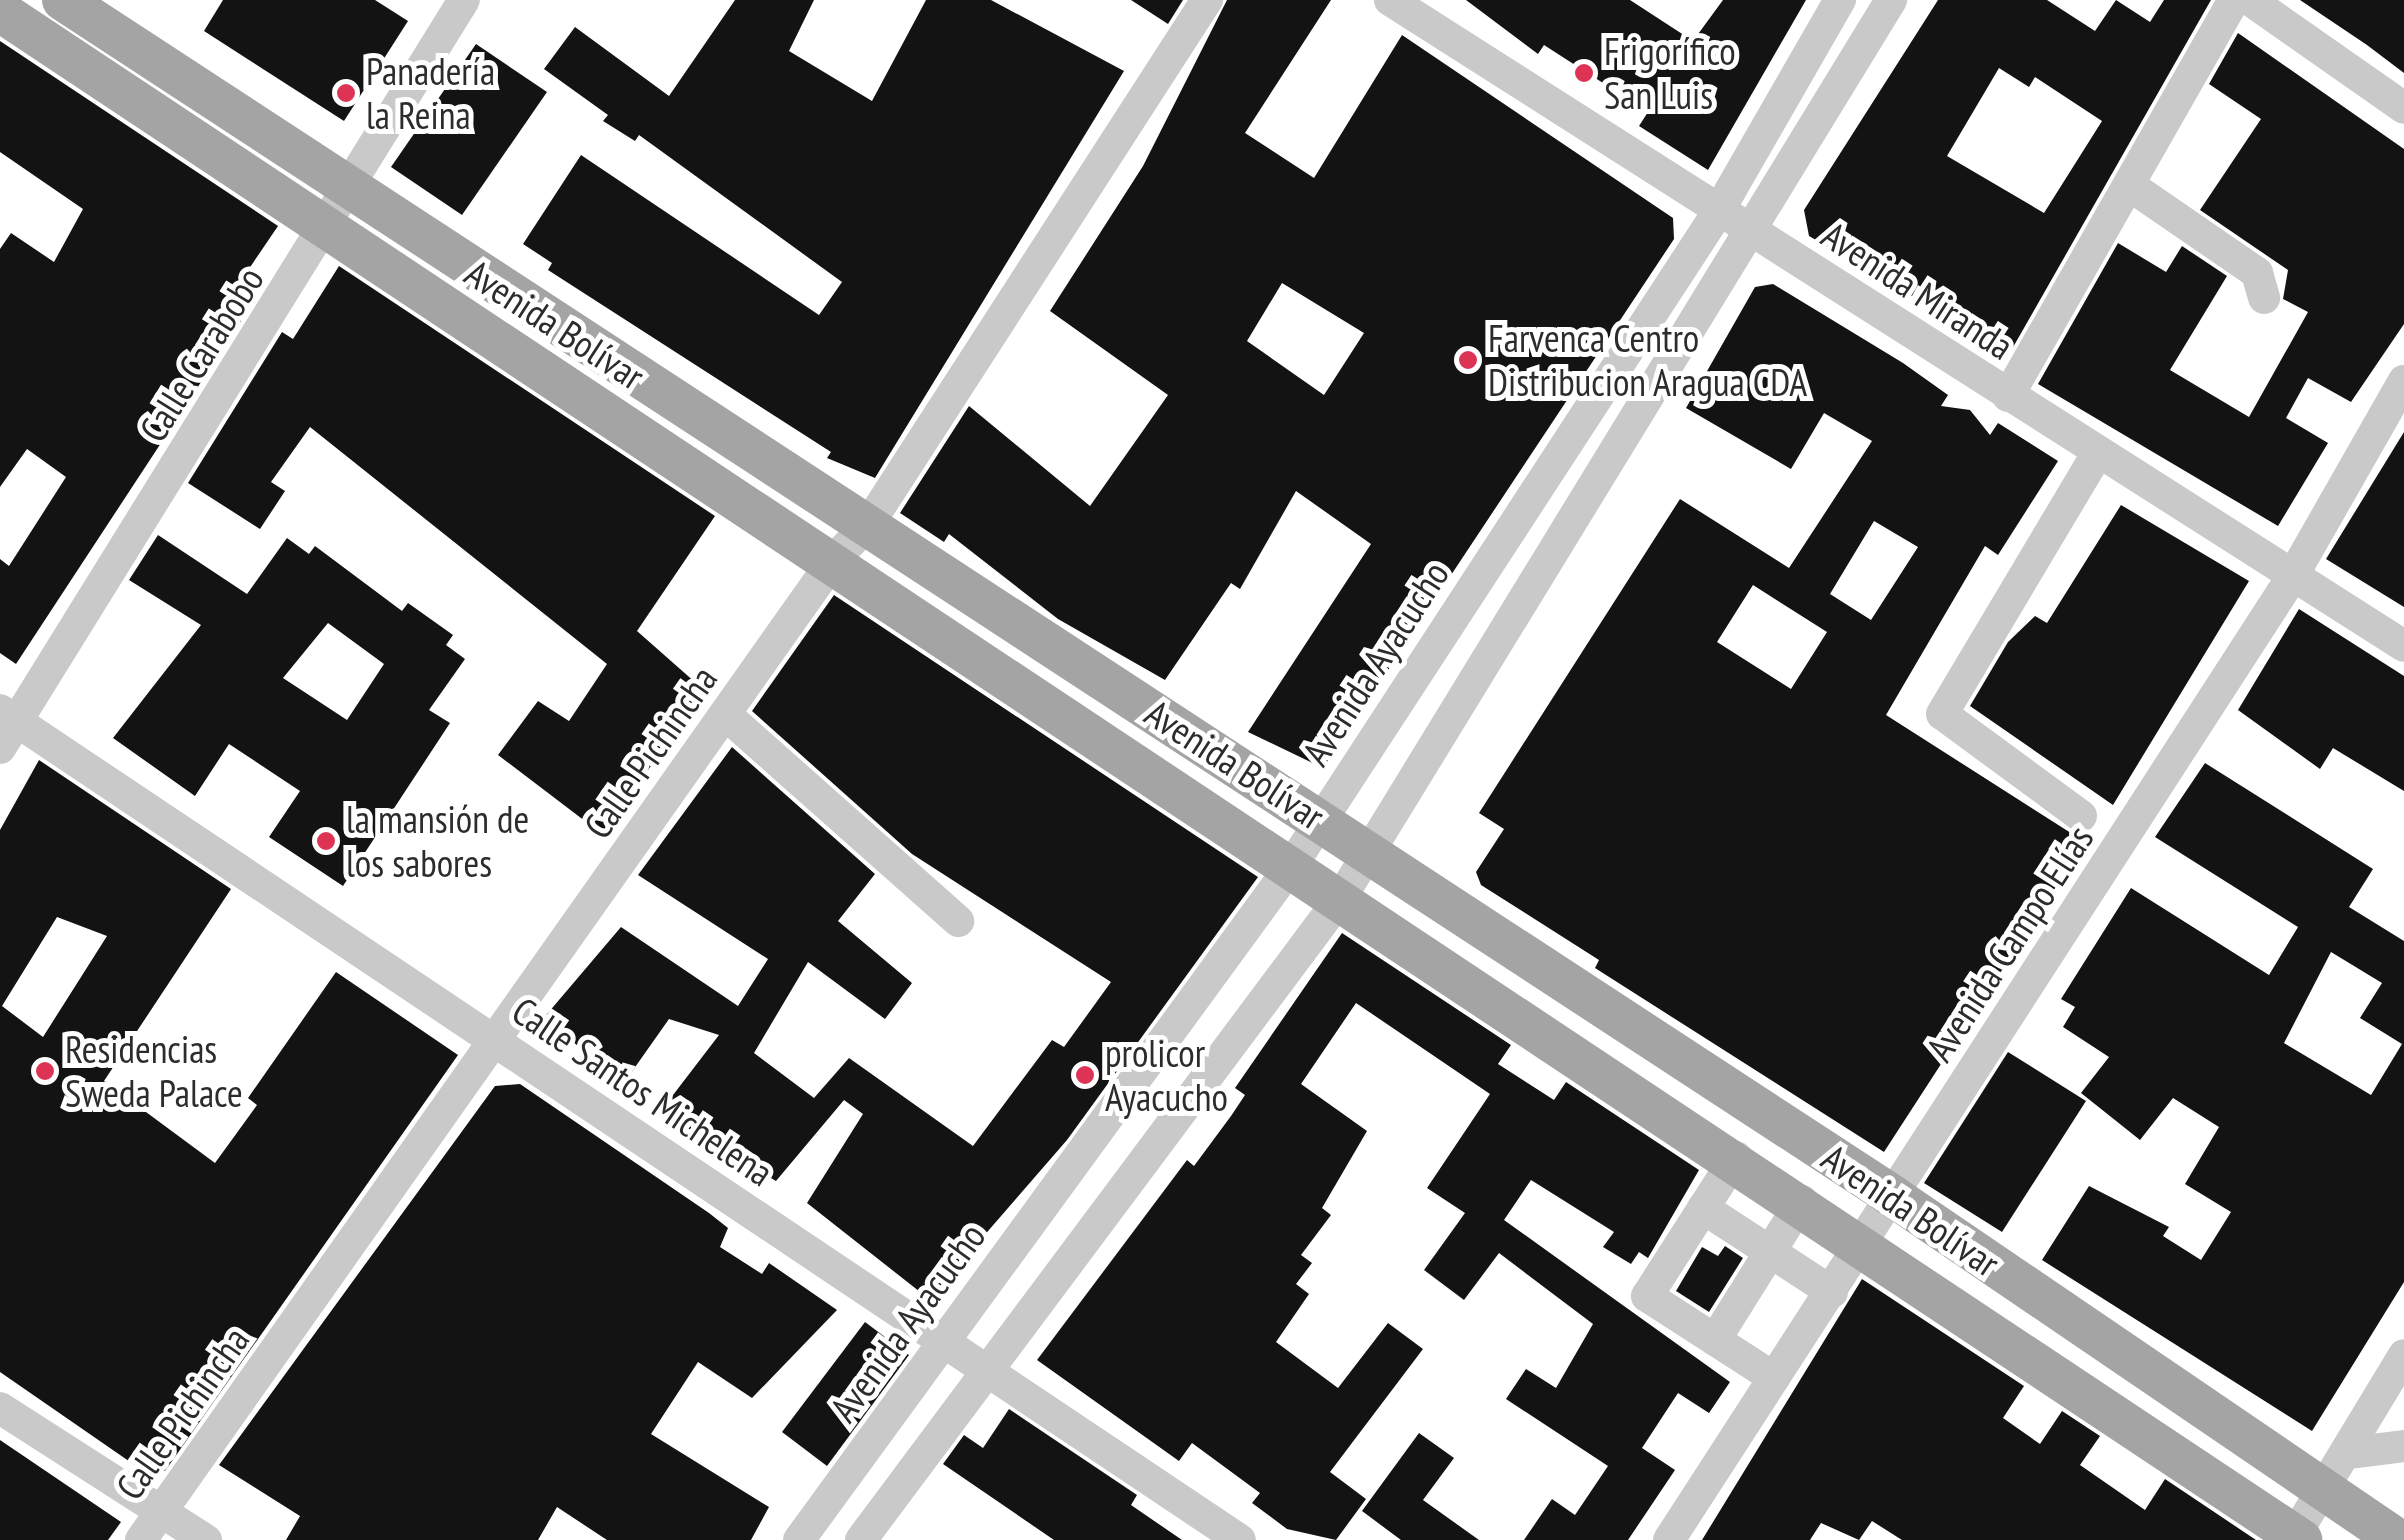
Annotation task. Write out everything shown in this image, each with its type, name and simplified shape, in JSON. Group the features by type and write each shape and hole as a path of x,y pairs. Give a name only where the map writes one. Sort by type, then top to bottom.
{"main road":[{"name":"Avenida Bolívar","path":"63,0 346,190 1321,819 1894,1197 2398,1540"},
{"name":"Avenida Bolívar","path":"0,11 326,229 835,558 1865,1242 2296,1539"}],"street":[{"name":"Calle Carabobo","path":"6,727 326,229 464,0"},
{"name":"Calle Pichincha","path":"142,1540 835,558 868,525 1207,0"},
{"name":"Avenida Miranda","path":"1390,0 2097,454 2404,646"},
{"name":"Avenida Ayacucho","path":"800,1540 1294,862 1718,212 1840,0"},
{"path":"861,1540 986,1367 1342,896 1755,234 1891,0"},
{"path":"2008,396 2132,187 2234,0"},
{"path":"2250,0 2404,108"},
{"path":"2132,187 2257,273 2264,298"},
{"name":"Avenida Campo Elías","path":"1669,1540 2292,576 2404,382"},
{"path":"2081,816 1942,714 2097,454"},
{"path":"725,714 958,921"},
{"name":"Calle Santos Michelena","path":"6,727 497,1042 1240,1540"},
{"path":"1736,1157 1647,1296 1774,1378"},
{"path":"1714,1340 1802,1201"},
{"path":"1703,1208 1832,1292"},
{"path":"2296,1539 2404,1357"},
{"path":"0,1408 206,1540"},
{"path":"2348,1452 2404,1446"}],"building":[{"path":"223,0 375,0 408,21 344,121 204,31"},
{"path":"735,0 814,0 789,51 872,101 926,0 991,0 1124,71 875,478 827,458 831,452 548,270 552,263 523,244 581,155 819,315 842,282 639,135 635,141 603,121 608,115 544,69 575,27 669,96"},
{"path":"1131,0 1183,0 1168,24"},
{"path":"1227,0 1331,0 1245,133 1314,178 1402,35 1673,218 1674,239 1323,768 1248,732 1371,544 1296,491 1240,589 1231,583 1165,680 1058,619 949,534 944,542 900,513 969,406 1090,506 1168,395 1050,311 1143,166","holes":["1282,283 1364,333 1324,395 1247,341"]},
{"path":"1466,0 1630,0 1693,41 1723,0 1806,0 1708,170 1639,126 1648,112 1544,45 1538,54"},
{"path":"1938,0 2047,0 2095,31 2116,0 2150,22 2164,0 2211,0 2008,356 1970,332 1976,321 1918,285 1912,296 1809,236 1804,210","holes":["1999,68 2029,87 2035,77 2102,121 2044,213 1947,156"]},
{"path":"2300,0 2404,0 2404,73 2367,45"},
{"path":"2238,33 2404,149 2404,324 2351,402 2308,378 2286,418 2328,443 2278,526 2038,384 2118,243 2166,272 2182,246 2227,276 2170,370 2249,417 2308,312 2283,299 2288,270 2200,210 2261,119 2209,84"},
{"path":"0,41 278,226 240,282 253,290 247,312 16,664 0,653 0,559 9,566 66,477 27,449 0,487 0,249 11,233 54,262 83,209 0,152"},
{"path":"476,44 547,92 462,215 391,167"},
{"path":"339,266 715,516 637,631 705,691 602,834 498,755 538,701 569,721 607,664 310,427 271,482 285,491 260,529 188,483 282,332 293,339"},
{"path":"1773,284 1948,395 1941,406 1970,410 1990,435 1998,423 2058,461 1998,555 1985,546 1886,715 2085,842 1884,1152 1595,968 1599,960 1481,885 1476,872 1504,829 1479,813 1680,499 1789,568 1872,441 1824,413 1791,469 1686,408 1755,287","holes":["1874,521 1918,547 1871,620 1830,594","1753,585 1827,632 1791,689 1717,642"]},
{"path":"2404,432 2404,607 2326,559"},
{"path":"2121,505 2249,581 2113,805 1970,706 2008,642 2035,616 2047,623"},
{"path":"158,535 247,594 287,538 309,554 315,546 402,611 408,603 453,635 446,645 465,659 429,710 450,723 343,886 269,837 300,791 229,744 195,796 113,738 201,625 129,580","holes":["328,623 384,664 347,720 283,678"]},
{"path":"834,595 1258,877 1067,1140 929,1299 807,1203 863,1114 844,1100 776,1181 660,1112 719,1035 669,1019 626,1080 542,1020 621,927 738,1006 768,959 638,875 732,747 875,874 838,921 912,983 885,1019 808,962 754,1053 814,1098 849,1058 973,1146 1052,1040 1064,1047 1111,982 912,854 752,711"},
{"path":"2299,609 2404,676 2404,791 2333,748 2320,769 2238,710"},
{"path":"39,760 231,889 104,1081 215,1163 257,1105 248,1098 336,972 458,1055 165,1471 149,1475 0,1372 0,830","holes":["57,917 107,936 43,1037 2,1006"]},
{"path":"2205,763 2373,869 2349,907 2404,941 2404,1282 2312,1431 2042,1260 2089,1186 2169,1227 2163,1236 2201,1260 2231,1212 2185,1184 2219,1127 2173,1098 2140,1140 2081,1093 2109,1057 2063,1027 2075,1007 2061,999 2131,888 2269,975 2298,927 2155,837","holes":["2331,952 2382,983 2360,1018 2402,1044 2371,1095 2284,1043"]},
{"path":"1342,933 1511,1045 1498,1064 1554,1100 1566,1082 1699,1170 1648,1258 1639,1252 1631,1264 1603,1247 1614,1232 1531,1180 1504,1220 1730,1382 1709,1413 1678,1393 1642,1448 1675,1470 1628,1540 1524,1540 1552,1499 1575,1515 1608,1466 1506,1399 1526,1369 1556,1388 1593,1324 1499,1253 1464,1300 1424,1270 1465,1213 1427,1188 1490,1094 1356,1003 1301,1084 1367,1131 1322,1208 1331,1215 1301,1255 1312,1263 1296,1284 1309,1294 1276,1342 1338,1388 1388,1323 1423,1349 1330,1472 1366,1499 1336,1540 1287,1529 1252,1503 1260,1493 1192,1443 1179,1461 1037,1360 1187,1160 1194,1166 1231,1116 1245,1095 1235,1088"},
{"path":"2008,1052 2086,1101 2002,1232 1924,1183"},
{"path":"520,1084 728,1228 720,1247 762,1274 769,1263 837,1310 752,1398 698,1362 651,1434 769,1507 751,1540 607,1540 557,1507 538,1540 286,1540 300,1516 219,1465 495,1086"},
{"path":"1725,1246 1743,1258 1709,1312 1676,1291 1702,1247 1718,1256"},
{"path":"1862,1279 2024,1386 2003,1418 2040,1444 2062,1411 2100,1436 2080,1465 2145,1510 2165,1479 2256,1540 1902,1540 1872,1521 1859,1540 1821,1523 1810,1540 1702,1540"},
{"path":"865,1322 909,1355 827,1466 782,1432"},
{"path":"1009,1409 1137,1495 1131,1505 1182,1540 1054,1540 943,1464 964,1435 983,1448"},
{"path":"1419,1433 1454,1458 1423,1500 1479,1540 1401,1540 1362,1511"},
{"path":"0,1440 121,1522 108,1540 0,1540"}],"place":[{"name":"Frigorífico San Luis","path":"1584,73"},
{"name":"Panadería la Reina","path":"346,93"},
{"name":"Farvenca Centro Distribucion Aragua CDA","path":"1468,360"},
{"name":"la mansión de los sabores","path":"326,841"},
{"name":"Residencias Sweda Palace","path":"45,1071"},
{"name":"prolicor Ayacucho","path":"1085,1075"}]}
